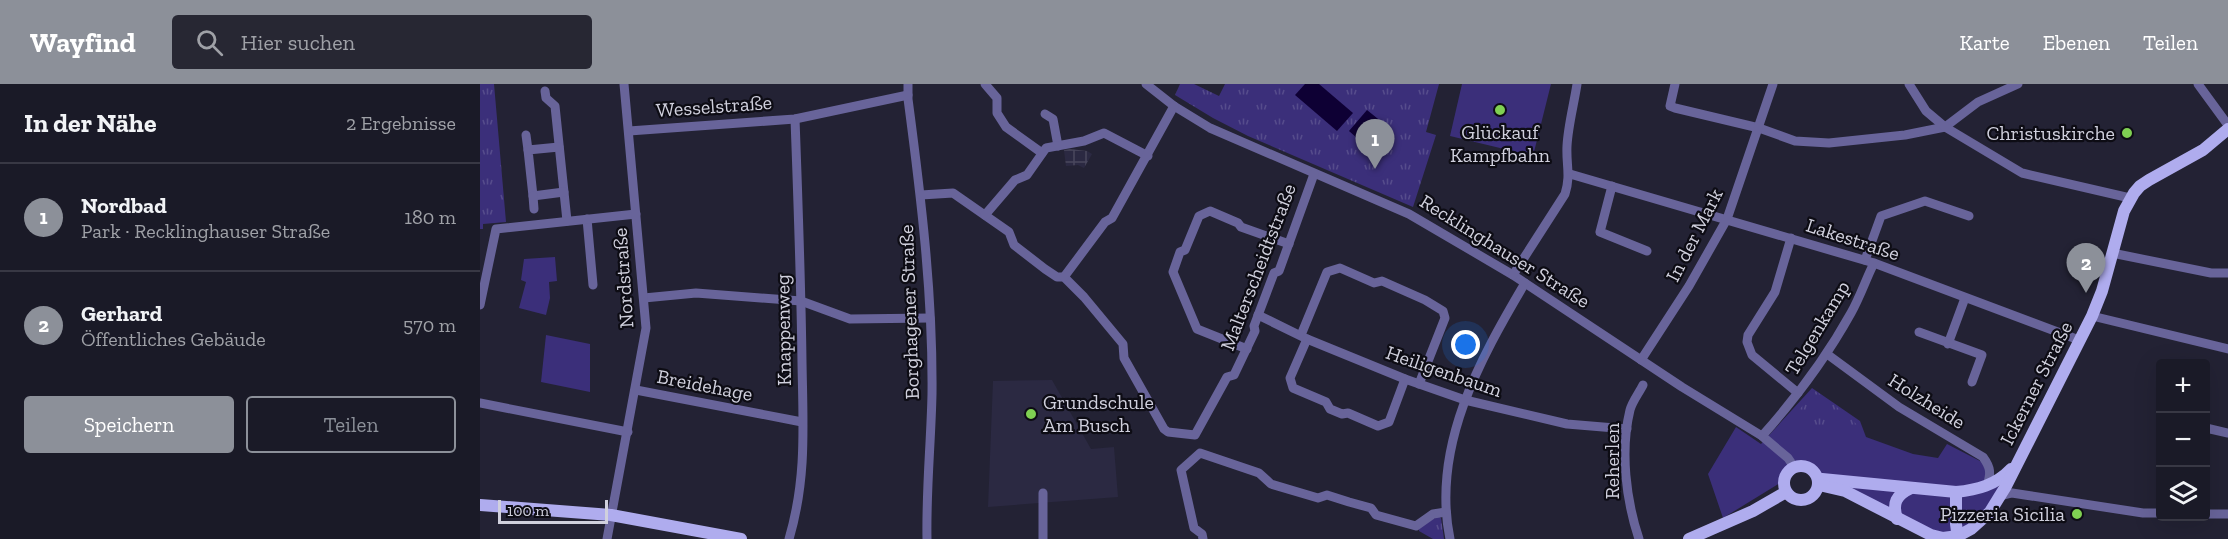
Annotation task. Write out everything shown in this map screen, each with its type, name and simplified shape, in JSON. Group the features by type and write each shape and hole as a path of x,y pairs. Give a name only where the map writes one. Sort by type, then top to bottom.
{"main road":[{"name":"Ickerner Straße","path":"1958,538 1985,518 2000,496 2092,316 2102,291 2124,211 2130,198 2140,186 2203,150 2228,127"},
{"name":"Ickerner Straße","path":"1956,492 1974,491 1987,486 2006,474 2018,461"},
{"path":"1794,467 1785,477 1786,492 1794,499 1804,500 1814,495 1818,482"},
{"name":"Recklinghauser Straße","path":"1794,467 1808,467 1818,482 1845,491 1919,531 1944,538 1958,538"},
{"name":"Recklinghauser Straße","path":"1818,482 1956,492"},
{"path":"1897,519 1894,504 1896,498 1911,488"},
{"path":"1689,539 1731,522 1786,492"},
{"path":"1956,492 1958,538"},
{"path":"480,505 611,514 741,539"}],"street":[{"name":"Nordstraße","path":"608,539 645,337 644,298 624,84"},
{"name":"Borghagener Straße","path":"908,84 921,195 930,318 932,396 927,470 927,539"},
{"path":"985,84 997,98 997,113 1006,126 1042,153"},
{"name":"Recklinghauser Straße","path":"1146,84 1174,106 1226,136 1409,214 1514,275 1641,360 1762,436 1788,458 1794,467"},
{"path":"1514,275 1565,194 1570,174 1567,148 1577,84"},
{"path":"1675,84 1670,106 1759,128 1795,141 1829,143 1905,135 1945,127 1978,102 2014,85"},
{"name":"In der Mark","path":"1641,360 1689,286 1727,219 1773,84"},
{"path":"1909,84 1926,111 1945,127 2022,173 2130,198"},
{"path":"2198,84 2228,127"},
{"path":"545,91 546,98 555,106 567,221"},
{"name":"Wesselstraße","path":"629,130 795,119 908,95"},
{"path":"921,195 953,193 1009,232 1014,245 1037,263 1057,277 1064,277 1105,222 1112,218 1174,106"},
{"path":"1046,114 1053,119 1058,146"},
{"name":"Knappenweg","path":"789,539 800,494 802,422 795,119"},
{"path":"986,215 1015,180 1028,175 1046,148 1084,141 1104,133 1148,156"},
{"path":"526,135 534,209"},
{"path":"528,150 559,147"},
{"name":"Malterscheidtstraße","path":"1064,277 1123,344 1124,358 1164,429 1168,432 1192,435 1198,432 1227,377 1234,375 1247,349 1274,273 1280,271 1314,174"},
{"name":"Lakestraße","path":"1570,174 1870,262 2079,340"},
{"path":"1612,186 1600,232 1647,251"},
{"path":"533,196 564,192"},
{"name":"Telgenkamp","path":"1762,436 1827,354 1852,311 1870,262 1881,216 1925,201 1969,216"},
{"path":"1247,349 1197,329 1173,272 1180,252 1185,250 1199,216 1210,211 1238,222 1241,227 1289,244"},
{"path":"480,305 496,228 636,214"},
{"path":"587,219 593,285"},
{"path":"1791,238 1775,292 1748,335 1747,342 1752,355 1798,393"},
{"path":"2112,253 2211,273 2228,273"},
{"path":"1405,379 1389,422 1378,426 1348,413 1342,414 1330,409 1326,402 1293,388 1290,378 1327,273 1340,268 1374,283 1382,281 1425,300 1443,311 1445,318 1419,384"},
{"path":"1450,539 1446,512 1453,440 1465,400 1484,356 1525,283"},
{"path":"644,298 696,293 801,301 850,319 930,318"},
{"path":"1948,344 1965,298"},
{"name":"Heiligenbaum","path":"1258,315 1304,337 1405,379 1465,400 1567,424 1627,429"},
{"path":"2092,316 2228,349"},
{"path":"1919,332 1982,355 1972,382"},
{"name":"Holzheide","path":"1827,354 1899,407 1983,457 1990,466 1987,486"},
{"name":"Reherlen","path":"1639,539 1630,511 1627,490 1627,429 1631,408 1643,385"},
{"name":"Breidehage","path":"636,390 802,422"},
{"path":"480,403 628,432"},
{"path":"2210,429 2228,433"},
{"path":"1203,539 1202,534 1194,528 1181,470 1200,453 1259,473 1270,484 1318,498 1327,495 1371,508 1377,515 1416,526 1433,514 1446,512"},
{"path":"1043,493 1043,539"},
{"path":"2000,496 2012,493 2156,513"},
{"path":"2210,514 2228,514"}],"shaded area":[{"path":"1305,84 1319,84 1353,113 1337,131 1295,95"},
{"path":"1367,110 1388,127 1379,138 1375,135 1366,146 1349,131"},
{"path":"1064,150 1087,151 1092,154 1084,168 1078,165 1066,166"},
{"name":"Grundschule Am Busch","path":"1052,380 1091,449 1114,447 1118,497 988,507 993,381"}],"green space":[{"path":"480,84 494,84 506,222 483,224 483,229 480,229"},
{"path":"1180,84 1194,84 1219,96 1225,84 1439,84 1426,132 1436,135 1413,207 1248,136 1213,118 1175,95"},
{"name":"Glückauf Kampfbahn","path":"1462,84 1551,84 1533,156 1450,136"},
{"path":"555,257 557,281 549,282 550,298 546,315 519,308 526,282 521,280 524,259"},
{"path":"546,335 590,344 590,392 541,382"},
{"path":"1812,388 1860,421 1866,437 1913,454 1938,458 1947,444 1982,462 1986,467 1986,475 2000,488 1981,515 1966,527 1947,533 1934,533 1822,474 1801,460 1783,470 1780,483 1723,518 1708,474 1736,427 1761,444"},
{"path":"1816,391 1851,418 1857,425 1857,433 1854,435 1821,430 1798,411"},
{"path":"1438,516 1441,518 1444,539 1433,539 1419,531 1419,528"}],"place":[{"name":"Glückauf Kampfbahn","path":"1500,110"},
{"name":"Christuskirche","path":"2127,133"},
{"name":"Nordbad","path":"1375,169"},
{"name":"Gerhard","path":"2086,293"},
{"name":"Grundschule Am Busch","path":"1031,414"},
{"name":"Pizzeria Sicilia","path":"2077,514"}]}
